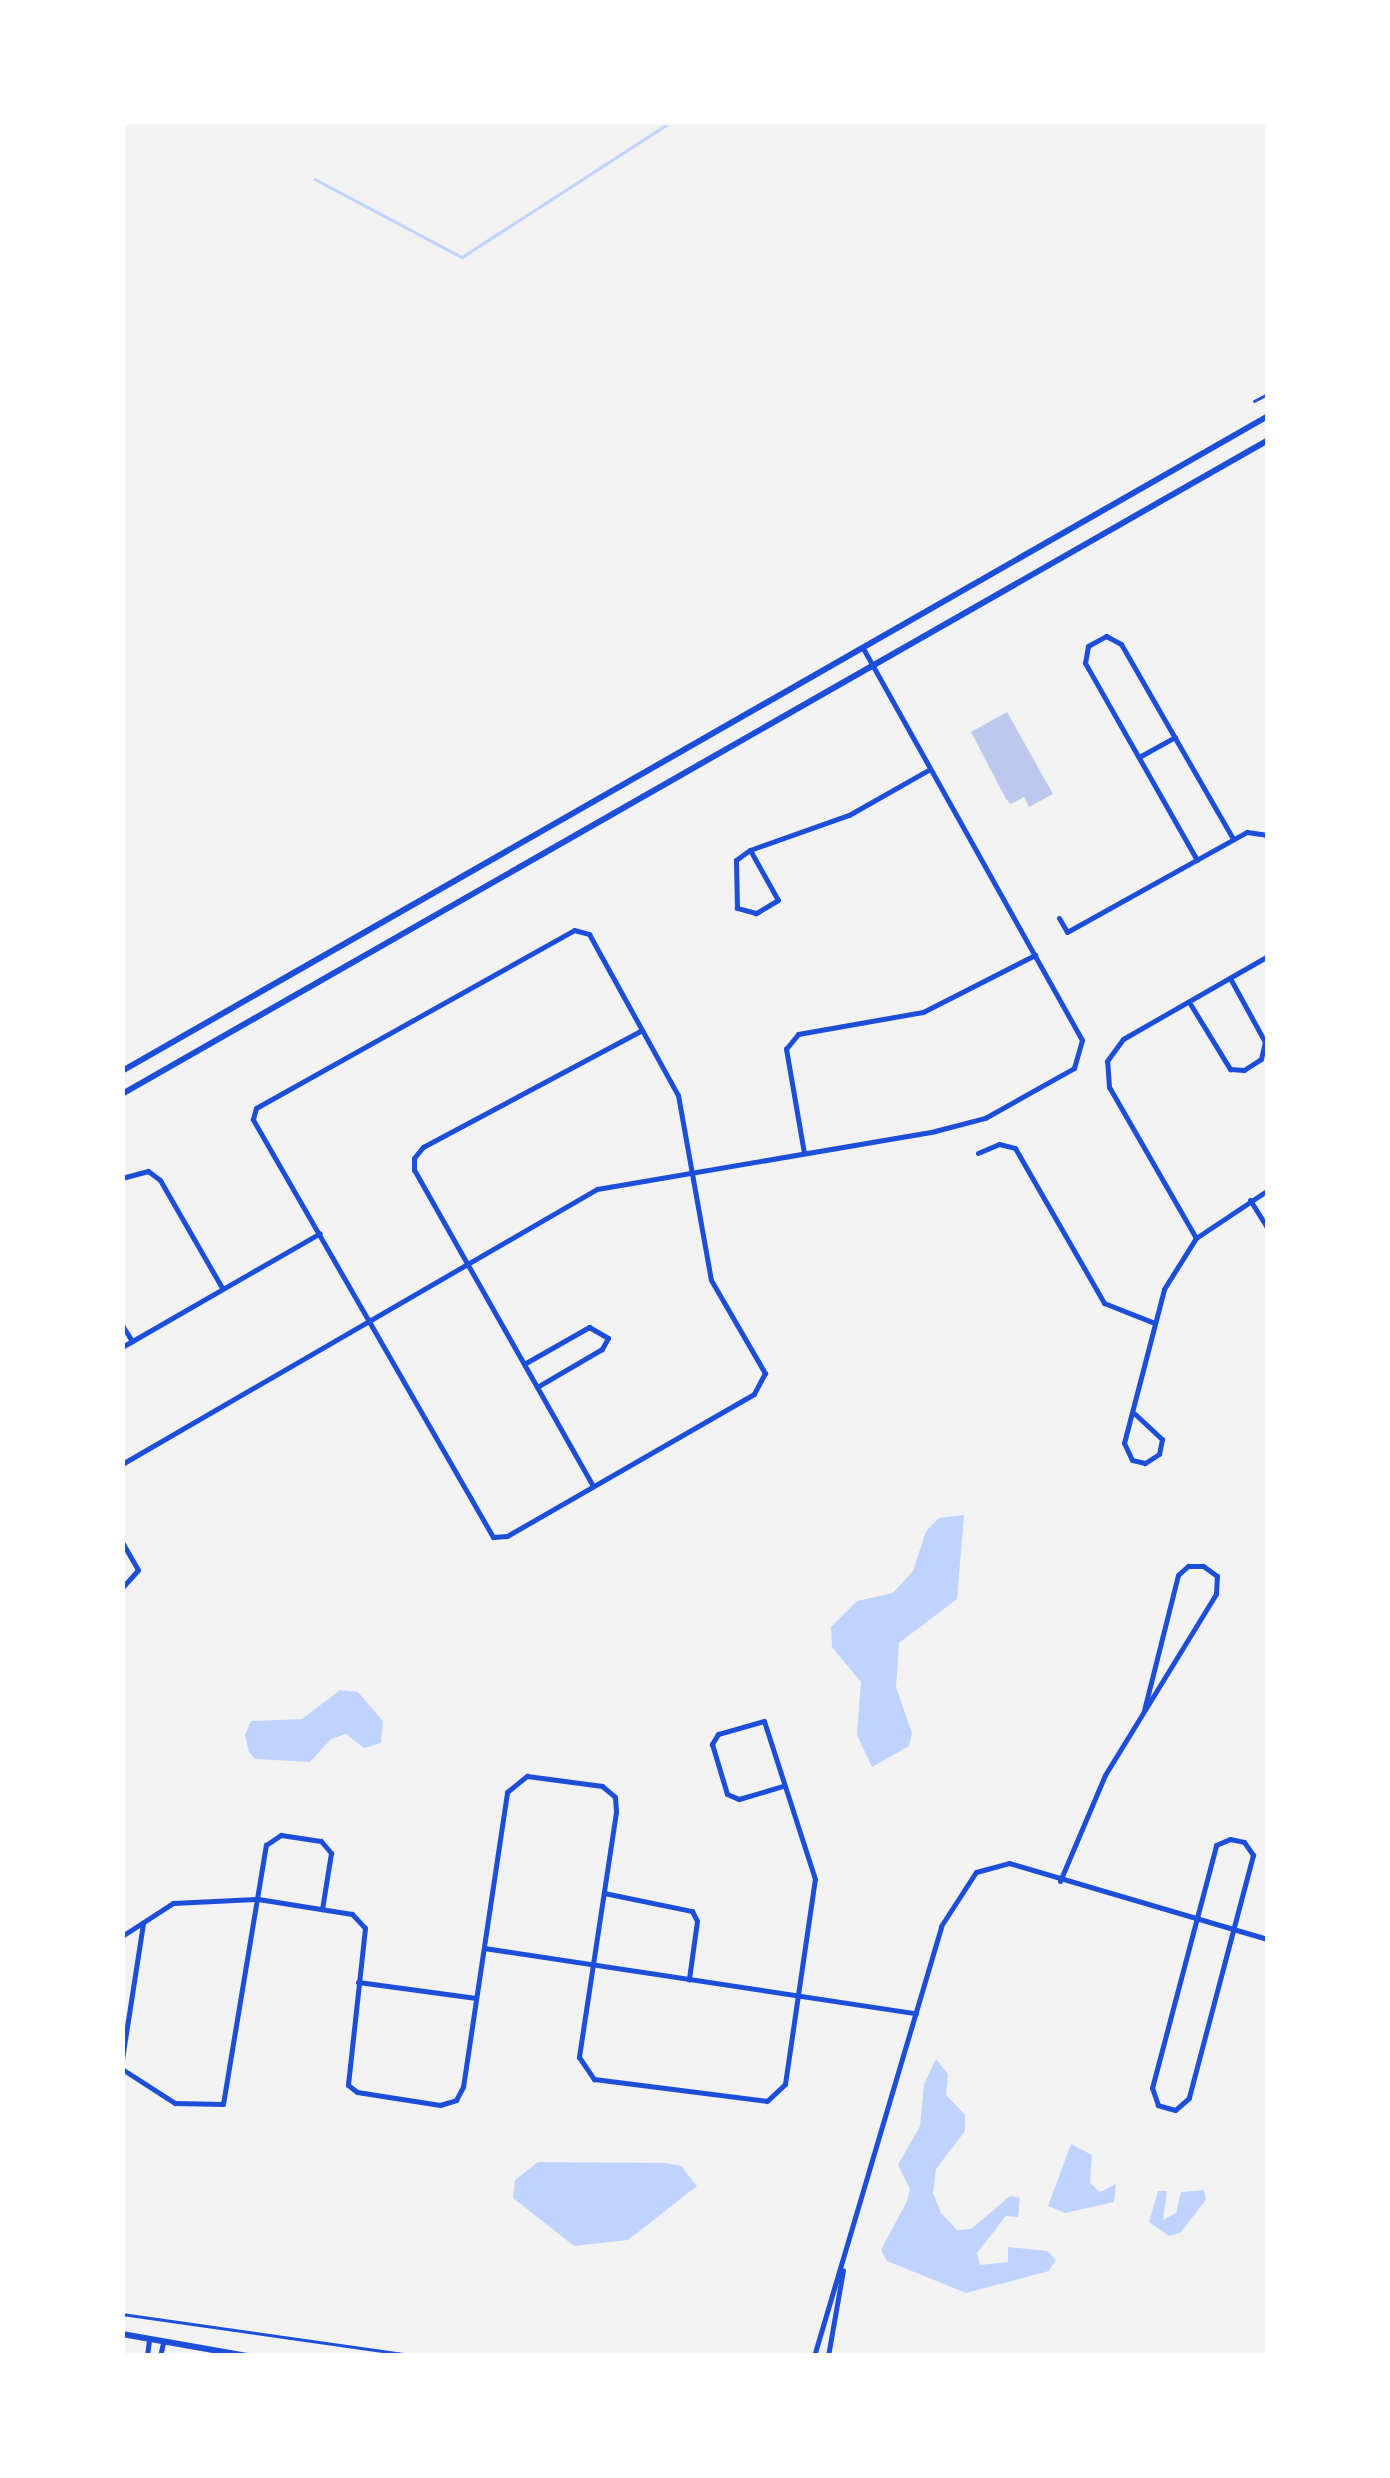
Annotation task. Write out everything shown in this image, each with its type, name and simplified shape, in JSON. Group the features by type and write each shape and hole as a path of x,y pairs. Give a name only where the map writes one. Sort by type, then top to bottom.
{"street":[{"path":"122,1071 1268,416"},
{"path":"122,1094 1268,440"},
{"path":"1197,860 1085,663 1088,646 1106,636 1121,644 1233,840"},
{"path":"122,1464 597,1190 985,1118 1074,1068 1082,1054 1082,1040 862,647"},
{"path":"1139,757 1174,737"},
{"path":"750,850 778,900 756,913 737,908 732,890 736,860 750,850 849,814 930,769"},
{"path":"1058,918 1067,932 1247,832 1268,836"},
{"path":"574,930 588,934 642,1030 678,1095 711,1280 765,1373 763,1384 507,1536 493,1537 372,1320 253,1119 256,1108 574,930"},
{"path":"804,1154 786,1049 798,1034 923,1012 1035,955"},
{"path":"1196,1238 1110,1087 1107,1061 1123,1039 1268,956"},
{"path":"1189,1002 1230,1069 1244,1070 1262,1059 1265,1042 1230,978"},
{"path":"594,1486 414,1170 414,1158 423,1147 642,1030"},
{"path":"978,1153 1000,1144 1015,1148 1104,1304 1152,1322"},
{"path":"122,1178 148,1171 160,1180 223,1289"},
{"path":"1134,1414 1162,1439 1160,1454 1145,1464 1124,1450 1152,1322 1196,1238 1268,1190"},
{"path":"1250,1200 1268,1229"},
{"path":"122,1347 320,1234"},
{"path":"122,1325 132,1342"},
{"path":"524,1364 590,1327 608,1338 602,1349 537,1386"},
{"path":"122,1542 138,1570 122,1588"},
{"path":"1060,1881 1105,1775 1216,1594 1217,1576 1203,1566 1188,1566 1178,1575 1144,1710"},
{"path":"122,1936 172,1903 258,1900 352,1914 365,1928 348,2085 356,2092 440,2105 456,2100 463,2087 512,1782 526,1776 602,1786 615,1797 579,2057 594,2079 768,2101 786,2084 815,1879 764,1721 718,1734 712,1744 727,1794 738,1798 783,1786"},
{"path":"122,2069 175,2103 223,2104 266,1845 281,1835 308,1839 331,1853 322,1909"},
{"path":"1230,1839 1253,1855 1189,2098 1175,2110 1158,2104 1152,2088 1196,1920 1216,1845 1230,1839"},
{"path":"814,2356 941,1926 976,1872 1009,1863 1268,1939"},
{"path":"604,1893 692,1912 697,1921 688,1979"},
{"path":"122,2059 142,1922"},
{"path":"484,1948 916,2013"},
{"path":"358,1982 476,1998"},
{"path":"828,2356 847,2250"},
{"path":"122,2334 248,2356"},
{"path":"147,2356 150,2340"},
{"path":"160,2356 163,2343"}],"path":[{"path":"1254,402 1268,394"},
{"path":"122,2314 417,2356"}],"water":[{"path":"964,1515 957,1599 899,1643 896,1687 912,1733 909,1746 872,1767 857,1735 861,1682 832,1647 831,1627 857,1601 893,1593 913,1571 926,1531 939,1518"},
{"path":"340,1690 358,1692 383,1721 381,1743 364,1748 346,1734 331,1739 310,1762 255,1759 249,1752 245,1735 251,1721 302,1719"},
{"path":"936,2059 948,2074 946,2095 965,2115 965,2131 936,2169 933,2193 941,2213 957,2230 971,2229 1010,2196 1020,2198 1018,2217 1006,2216 977,2253 980,2265 1008,2262 1008,2247 1047,2251 1056,2260 1049,2271 966,2293 887,2261 881,2250 907,2201 910,2189 898,2165 920,2126 924,2084"},
{"path":"1071,2144 1092,2155 1090,2183 1100,2192 1116,2184 1114,2202 1065,2213 1048,2206"},
{"path":"538,2162 665,2163 681,2166 697,2186 628,2240 574,2246 513,2198 515,2180"},
{"path":"1204,2190 1206,2200 1180,2233 1169,2236 1149,2222 1158,2191 1167,2191 1163,2220 1176,2213 1181,2192"}],"building":[{"path":"1007,712 1053,794 1029,807 1024,797 1011,804 1006,799 971,732"}],"waterway":[{"path":"315,179 462,257 671,122"}]}
